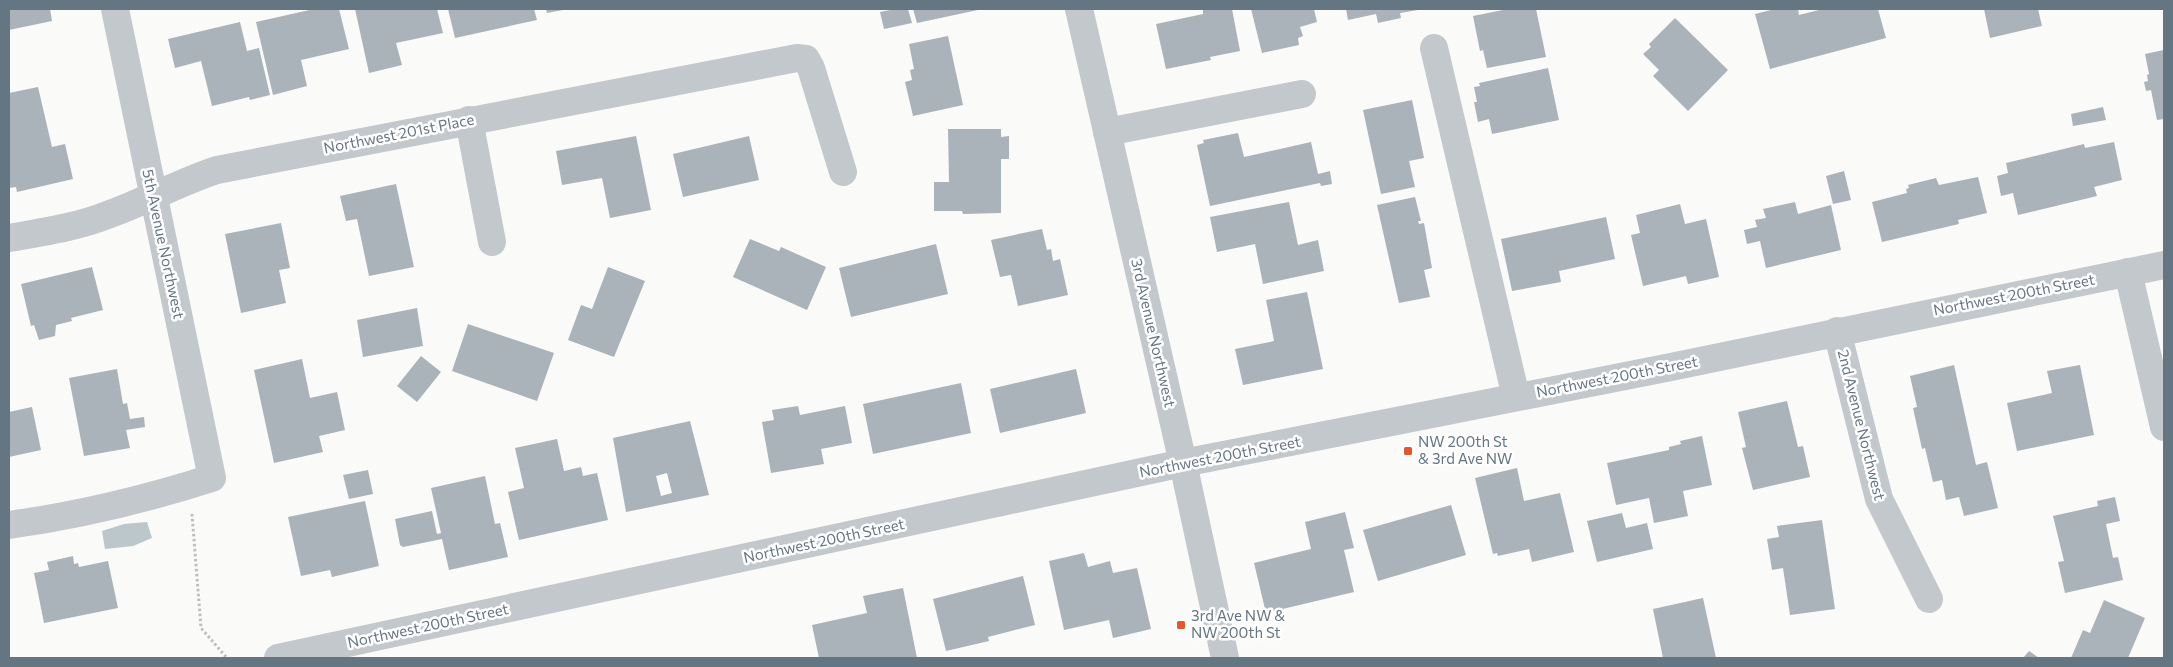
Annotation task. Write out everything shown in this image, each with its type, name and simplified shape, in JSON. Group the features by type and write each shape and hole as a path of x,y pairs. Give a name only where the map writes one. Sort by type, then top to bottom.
{"street":[{"name":"5th Avenue Northwest","path":"115,9 212,478"},
{"name":"3rd Avenue Northwest","path":"1079,9 1183,463 1225,658"},
{"path":"1434,48 1516,397"},
{"name":"Northwest 201st Place","path":"9,238 84,224 112,214 153,194 217,170 797,58 806,60 811,68 843,172"},
{"path":"1107,132 1302,94"},
{"path":"469,120 492,242"},
{"name":"Northwest 200th Street","path":"278,658 1183,463 2164,265"},
{"path":"2128,272 2164,427"},
{"name":"2nd Avenue Northwest","path":"1837,331 1879,499 1929,599"},
{"path":"9,525 74,516 157,496 212,478"}],"path":[{"path":"212,478 192,511 200,618 201,628 227,658"}],"shaded area":[{"path":"147,522 152,538 133,546 105,549 102,531 124,524"}],"building":[{"path":"9,9 50,9 52,21 9,30"},
{"path":"314,9 339,9 349,49 301,60 307,86 273,95 256,22"},
{"path":"355,9 437,9 443,33 396,43 402,65 369,73"},
{"path":"448,9 534,9 537,20 455,38"},
{"path":"546,9 562,9 563,10 547,13"},
{"path":"908,9 912,23 884,29 880,12"},
{"path":"913,9 978,9 978,10 917,23"},
{"path":"1232,9 1240,51 1210,57 1211,60 1166,69 1156,24 1203,14 1203,10"},
{"path":"1251,9 1314,9 1317,22 1300,27 1303,36 1298,38 1299,45 1262,53"},
{"path":"1346,9 1418,10 1400,13 1401,18 1378,23 1376,14 1348,20"},
{"path":"1508,9 1536,9 1546,57 1487,68 1483,50 1480,51 1473,16"},
{"path":"1775,9 1798,9 1799,15 1823,9 1878,9 1886,38 1770,69 1755,14"},
{"path":"1984,9 2038,9 2042,26 1990,38"},
{"path":"1675,18 1728,70 1688,111 1653,76 1659,70 1643,54 1651,47 1649,44"},
{"path":"240,22 247,51 259,48 270,95 250,100 249,97 212,106 201,61 175,68 168,39"},
{"path":"948,36 963,105 913,116 905,82 912,80 910,70 914,69 909,44"},
{"path":"2164,50 2164,119 2157,120 2151,90 2146,91 2144,82 2148,81 2147,75 2149,74 2145,54"},
{"path":"1548,68 1559,120 1492,134 1489,119 1478,122 1474,102 1477,102 1474,87 1480,86 1479,83"},
{"path":"38,87 52,147 65,144 73,179 17,192 16,187 9,188 9,93"},
{"path":"1412,100 1424,158 1409,161 1415,187 1381,194 1363,110"},
{"path":"2103,107 2106,120 2073,126 2071,114"},
{"path":"948,129 1001,129 1001,137 1009,136 1009,159 1001,159 1001,213 963,214 962,211 934,211 934,182 949,182"},
{"path":"1238,133 1244,157 1311,142 1318,174 1330,171 1332,184 1321,186 1320,183 1210,206 1197,145 1204,143 1203,140"},
{"path":"636,136 651,210 610,218 602,178 562,185 556,151"},
{"path":"749,136 759,180 683,197 673,154"},
{"path":"2114,142 2122,180 2094,187 2097,196 2018,215 2013,193 2001,196 1997,176 2008,173 2006,163 2084,144 2085,148"},
{"path":"1844,171 1851,200 1833,204 1826,176"},
{"path":"1978,177 1987,213 1958,220 1959,224 1882,242 1872,202 1907,193 1908,185 1936,178 1939,185"},
{"path":"396,184 414,267 369,276 357,219 346,221 340,196"},
{"path":"1415,197 1421,221 1418,221 1419,224 1424,223 1432,268 1424,270 1430,297 1399,303 1377,205"},
{"path":"1289,202 1298,245 1318,240 1324,271 1263,284 1255,244 1217,252 1210,217"},
{"path":"1795,202 1798,214 1831,205 1841,250 1766,268 1760,241 1747,244 1744,230 1757,227 1755,220 1766,218 1763,209"},
{"path":"1680,204 1685,224 1706,219 1719,277 1688,284 1686,276 1643,286 1631,235 1640,233 1636,215"},
{"path":"1606,217 1615,259 1559,271 1561,282 1512,291 1501,239"},
{"path":"281,223 290,268 279,270 286,303 241,313 225,234"},
{"path":"1042,229 1047,250 1051,249 1053,261 1060,259 1068,295 1018,306 1011,275 1000,277 991,240"},
{"path":"750,239 779,251 781,247 826,267 807,310 733,277"},
{"path":"936,244 948,294 851,317 839,268"},
{"path":"92,267 103,310 71,318 72,321 56,325 55,336 39,340 34,325 31,326 21,284"},
{"path":"608,267 645,281 614,357 568,340 581,305 592,309"},
{"path":"1307,292 1323,369 1243,385 1235,349 1274,341 1266,300"},
{"path":"417,308 423,346 363,357 357,320"},
{"path":"468,324 554,353 537,401 452,371"},
{"path":"421,356 441,372 417,402 397,386"},
{"path":"302,359 310,398 337,392 345,430 319,436 323,452 274,463 254,370"},
{"path":"1954,365 1976,465 1987,462 1998,508 1964,516 1959,497 1946,500 1942,480 1933,482 1925,448 1922,449 1913,408 1917,407 1910,376"},
{"path":"2080,365 2094,435 2017,451 2007,403 2052,393 2047,371"},
{"path":"117,369 123,404 127,403 130,419 144,417 145,427 126,430 130,448 84,456 69,378"},
{"path":"1076,369 1086,413 1000,433 990,389"},
{"path":"961,383 971,433 873,454 863,404"},
{"path":"1787,401 1798,447 1803,446 1810,477 1753,490 1742,448 1746,447 1738,412"},
{"path":"798,406 800,415 845,406 852,443 821,449 824,464 771,473 762,422 774,420 772,410"},
{"path":"32,407 41,450 9,457 9,412"},
{"path":"690,421 709,495 626,512 613,438","holes":["667,473 672,493 661,496 656,476"]},
{"path":"1702,436 1712,485 1683,491 1688,516 1654,523 1649,498 1616,505 1607,463 1669,450 1669,447 1681,444 1680,441"},
{"path":"557,439 564,471 581,467 583,476 597,473 608,520 519,540 508,492 524,488 515,448"},
{"path":"1517,468 1524,501 1560,493 1574,552 1532,562 1529,549 1498,556 1497,553 1493,554 1475,478"},
{"path":"368,470 373,494 349,499 343,475"},
{"path":"485,476 495,524 500,523 508,557 449,570 442,539 403,547 400,545 395,519 432,511 437,534 441,533 431,488"},
{"path":"2115,497 2120,521 2106,524 2113,558 2118,557 2123,580 2065,593 2058,562 2064,561 2053,516 2098,506 2097,501"},
{"path":"365,501 379,566 332,577 330,570 301,576 288,517"},
{"path":"1451,505 1466,555 1378,581 1363,530"},
{"path":"1345,512 1354,548 1344,550 1354,592 1266,613 1254,563 1311,549 1305,522"},
{"path":"1622,513 1626,528 1647,523 1653,549 1597,562 1587,521"},
{"path":"1822,520 1835,609 1790,615 1783,568 1772,570 1767,539 1779,537 1777,526"},
{"path":"1084,553 1088,567 1110,561 1113,573 1137,568 1151,629 1113,638 1109,620 1064,630 1049,561"},
{"path":"73,556 74,564 78,563 79,567 108,561 118,608 44,623 34,573 49,570 47,562"},
{"path":"1023,576 1035,625 988,637 989,641 946,651 933,599"},
{"path":"903,588 917,658 819,658 812,625 867,613 863,596"},
{"path":"1703,598 1716,658 1663,658 1653,609"},
{"path":"2104,600 2145,618 2128,658 2071,658 2083,630 2090,633"},
{"path":"2029,651 2039,658 2023,658"}],"place":[{"name":"NW 200th St & 3rd Ave NW","path":"1408,451"},
{"name":"3rd Ave NW & NW 200th St","path":"1181,625"}]}
